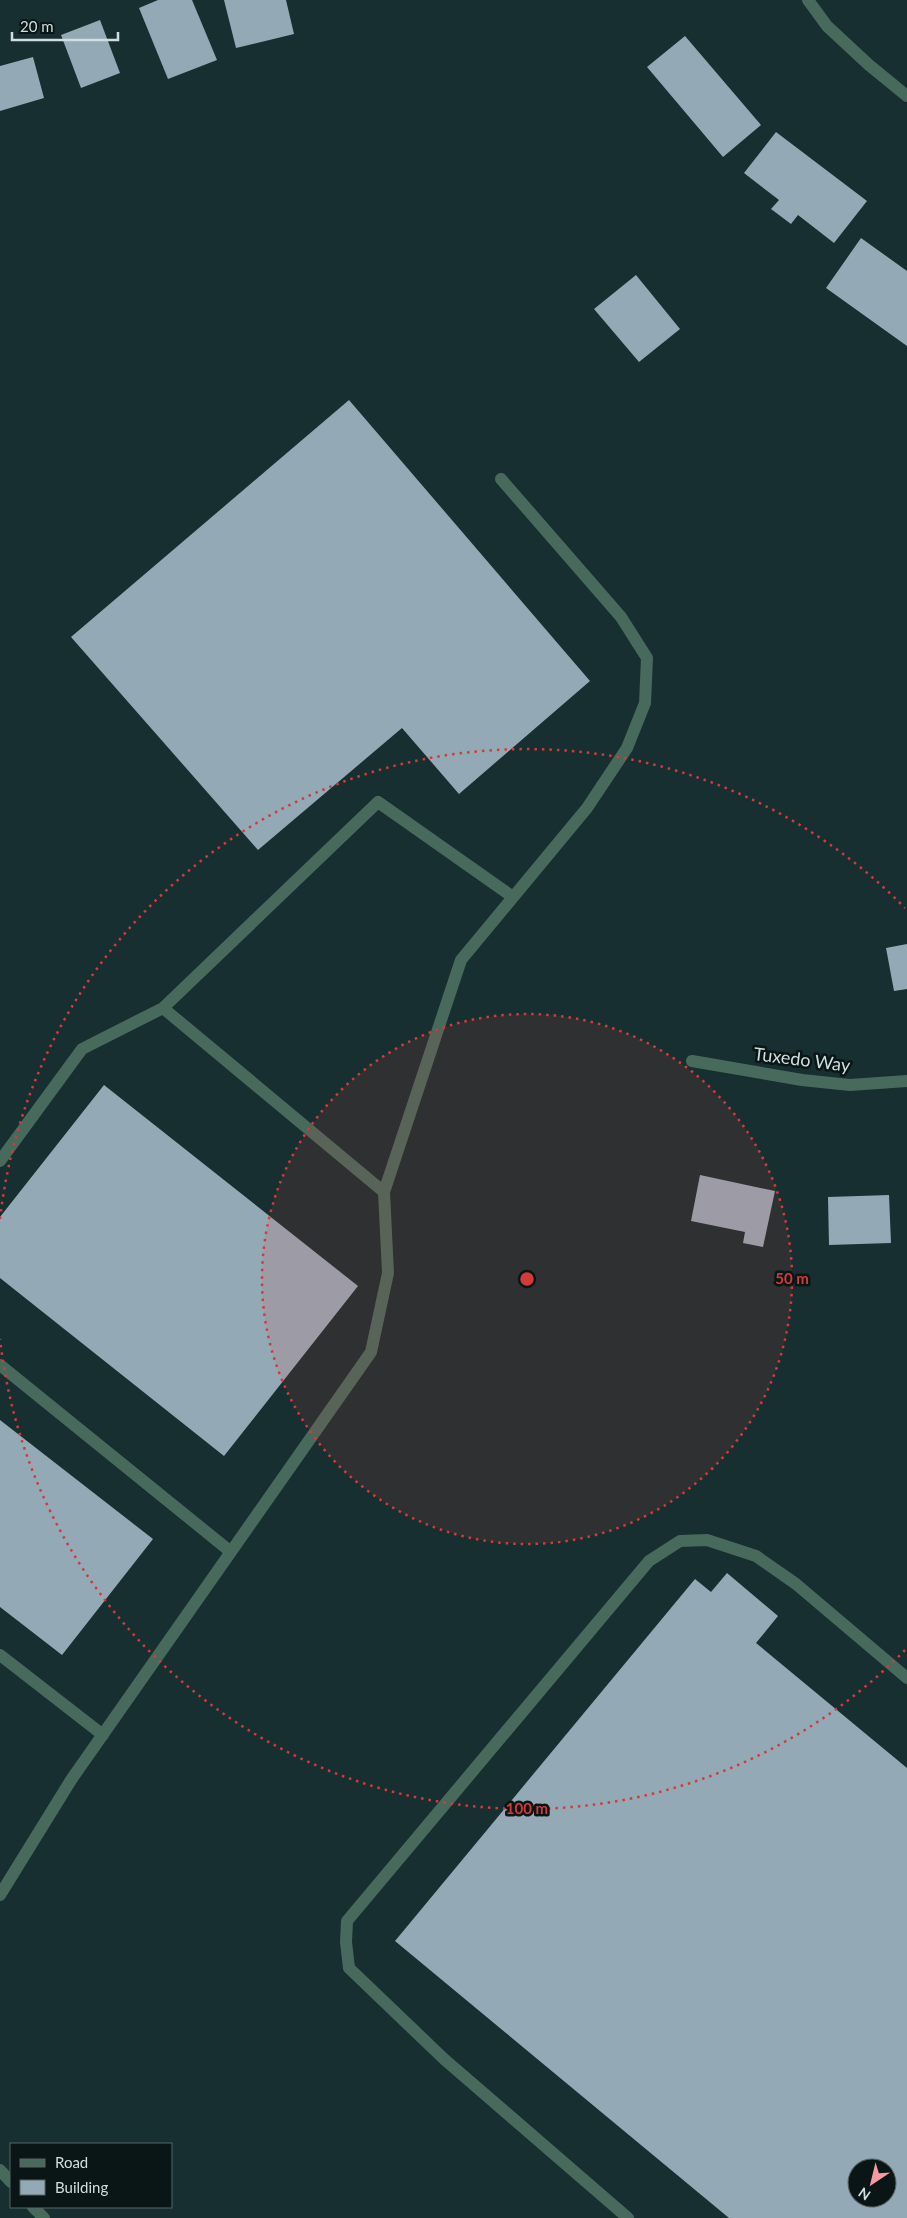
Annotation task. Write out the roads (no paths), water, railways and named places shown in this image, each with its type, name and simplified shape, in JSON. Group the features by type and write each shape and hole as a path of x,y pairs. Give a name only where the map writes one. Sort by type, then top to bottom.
{"street":[{"path":"808,0 827,26 869,65 907,96"},
{"path":"0,1895 102,1735 371,1352 388,1273 384,1192 461,960 587,808 627,748 645,703 647,658 621,617 501,478"},
{"path":"0,1161 82,1049 163,1008 378,802 514,897"},
{"path":"163,1008 384,1192"},
{"name":"Tuxedo Way","path":"692,1061 811,1081 850,1084 907,1081"},
{"path":"0,1365 231,1552"},
{"path":"628,2218 444,2059 349,1968 346,1942 347,1921 649,1561 680,1541 708,1540 756,1556 796,1584 907,1678"},
{"path":"0,1655 102,1735"},
{"path":"0,2170 10,2181"},
{"path":"35,2208 44,2218"}]}
